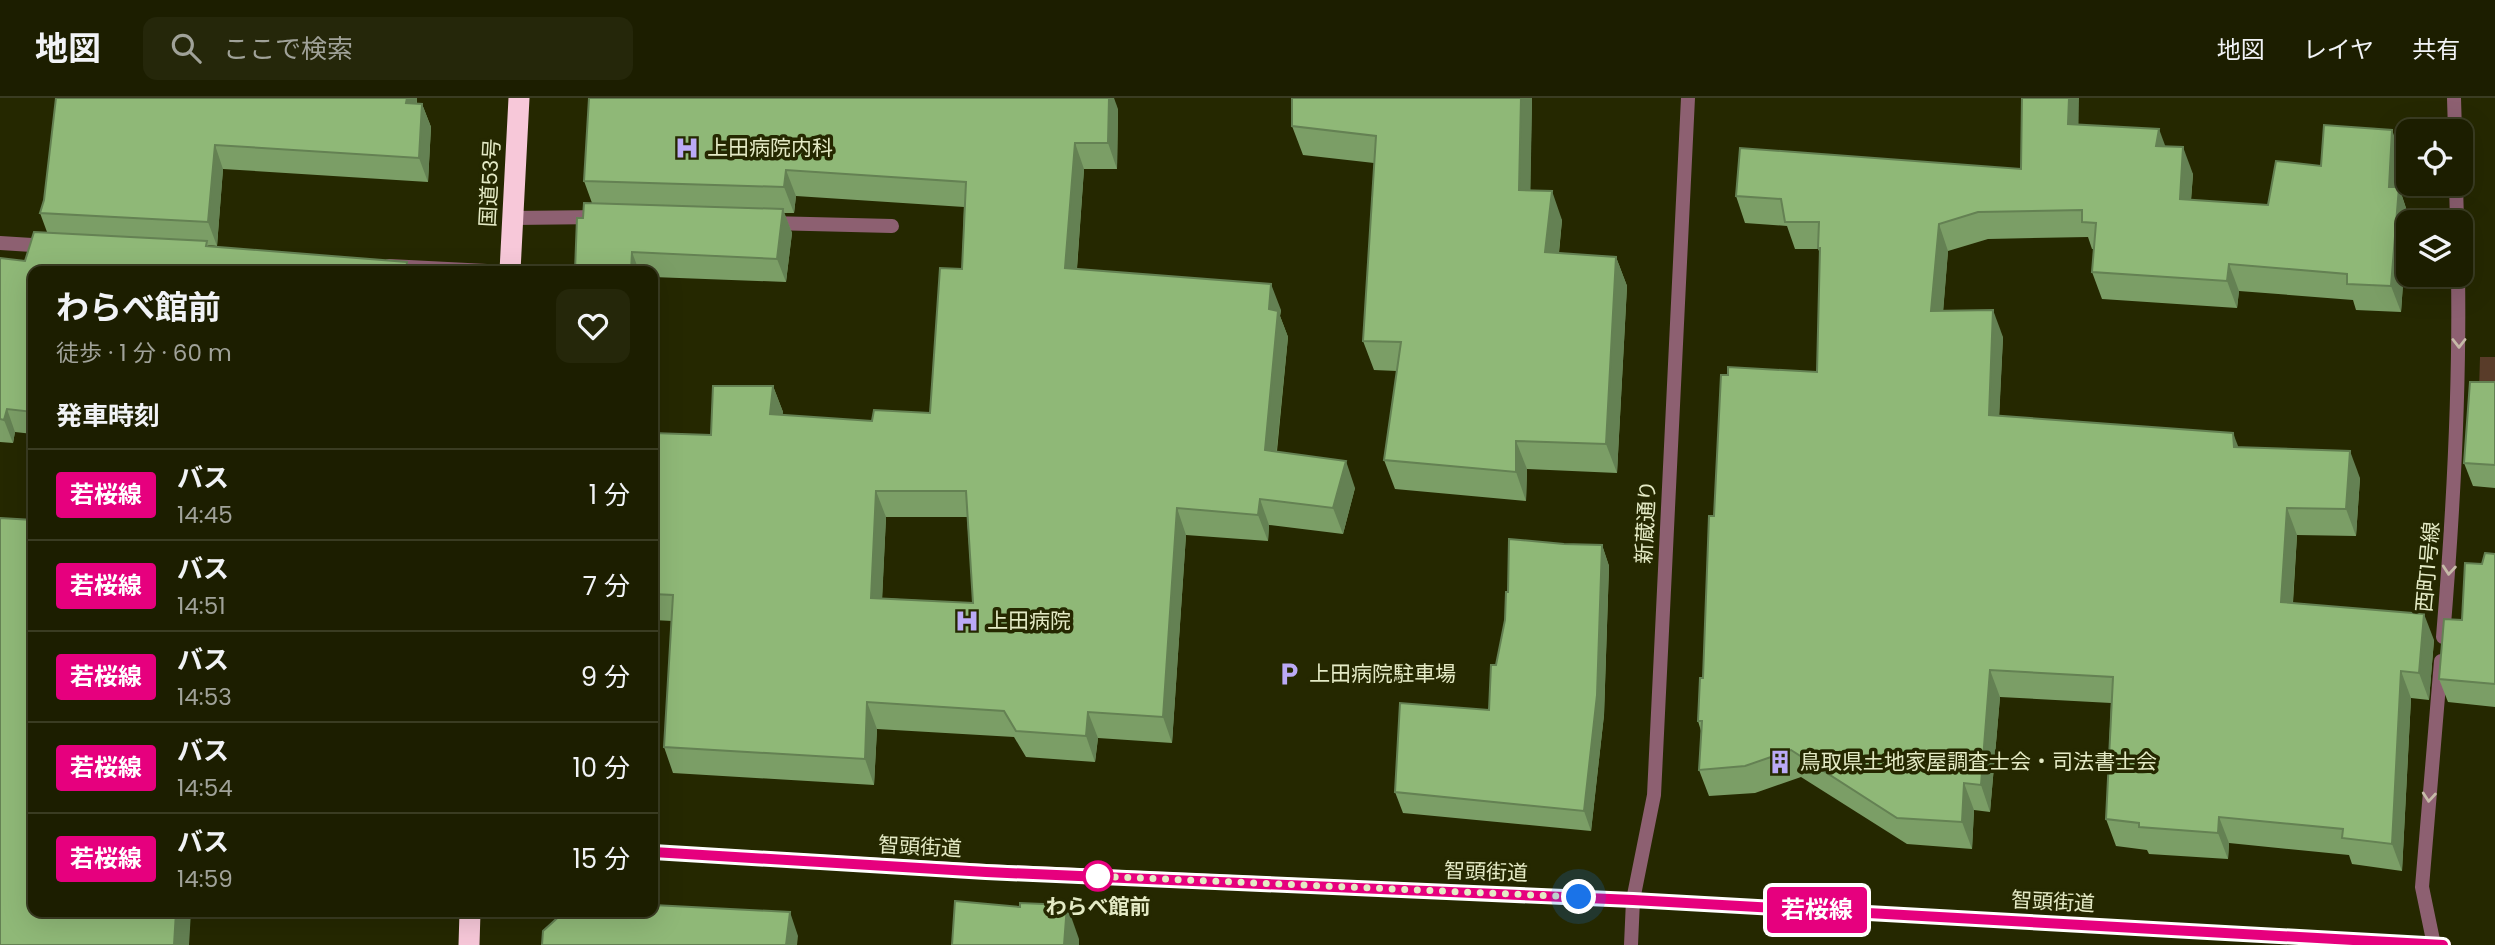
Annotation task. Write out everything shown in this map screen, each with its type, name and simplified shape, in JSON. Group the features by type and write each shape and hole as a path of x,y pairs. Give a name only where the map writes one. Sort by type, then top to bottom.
{"highway":[{"name":"国道53号","path":"510,266 519,98"},
{"path":"468,945 470,917"}],"street":[{"name":"新蔵通り","path":"1631,945 1633,900 1654,795 1688,98"},
{"path":"2454,98 2455,119"},
{"path":"513,218 619,218"},
{"path":"755,222 892,226"},
{"path":"0,243 70,247"},
{"path":"376,265 394,266"},
{"name":"西町1号線","path":"2434,945 2422,887 2453,521 2459,351 2458,287"},
{"name":"智頭街道","path":"658,852 986,872 1633,900 2444,945"}],"shaded area":[{"path":"2480,357 2495,357 2495,391 2479,390"}],"building":[{"path":"56,98 407,98 406,103 422,104 419,158 215,145 208,222 40,213 44,200"},
{"path":"589,98 1109,98 1108,143 1075,143 1065,268 1271,284 1269,309 1278,311 1265,450 1346,461 1333,508 1260,499 1258,515 1177,508 1163,717 1088,712 1086,736 1016,731 1004,711 867,702 865,759 664,747 673,595 658,594 658,433 711,435 713,386 773,386 770,414 872,421 874,410 930,413 940,268 962,269 966,182 786,170 784,187 584,181","holes":["876,491 966,491 973,603 871,598"]},
{"path":"1292,98 1521,98 1519,190 1552,191 1545,252 1616,257 1606,444 1516,441 1516,472 1384,460 1401,342 1363,341 1376,136 1292,126"},
{"path":"2022,98 2069,98 2068,124 2159,129 2156,146 2183,147 2180,199 2268,205 2276,161 2321,166 2324,125 2392,130 2389,187 2396,187 2396,196 2398,196 2391,286 2347,284 2347,274 2229,264 2227,281 2092,272 2096,223 2082,222 2082,210 1978,212 1939,224 1931,311 1993,310 1989,415 2233,433 2234,447 2350,451 2346,509 2287,508 2281,602 2424,614 2419,673 2401,671 2392,844 2342,838 2343,829 2219,817 2218,833 2139,827 2139,823 2106,819 2113,677 1990,670 1981,785 1964,783 1962,822 1897,818 1791,750 1745,766 1699,770 1702,721 1698,721 1700,678 1703,678 1709,516 1714,516 1721,375 1728,375 1728,367 1817,372 1819,222 1785,222 1781,199 1736,196 1740,148 2021,169"},
{"path":"584,203 783,209 777,259 632,252 631,266 575,266 577,218 583,218"},
{"path":"34,232 207,241 206,246 407,262 407,266 28,266 28,411 7,409 4,420 0,419 0,258 25,261"},
{"path":"2470,382 2495,382 2495,465 2464,463"},
{"path":"0,518 28,520 28,917 176,917 174,945 0,945"},
{"path":"1509,539 1602,545 1597,695 1584,811 1395,792 1400,703 1489,710 1491,665 1496,665 1505,620"},
{"path":"2485,553 2495,554 2495,684 2439,679 2444,619 2462,620 2465,563 2482,564"},
{"path":"955,901 1020,907 1020,903 1067,905 1064,945 952,945"},
{"path":"658,905 790,912 786,945 542,945 543,931 558,917 658,917"}],"bus line":[{"name":"若桜線","path":"658,852 986,872 1633,900 2443,945"}],"place":[{"name":"上田病院内科","path":"687,148"},
{"name":"上田病院","path":"967,621"},
{"name":"上田病院駐車場","path":"1289,674"},
{"name":"鳥取県土地家屋調査士会・司法書士会","path":"1780,762"},
{"name":"わらべ館前","path":"1098,876"}],"route":[{"path":"1098,876 1094,876 1579,897"}]}
